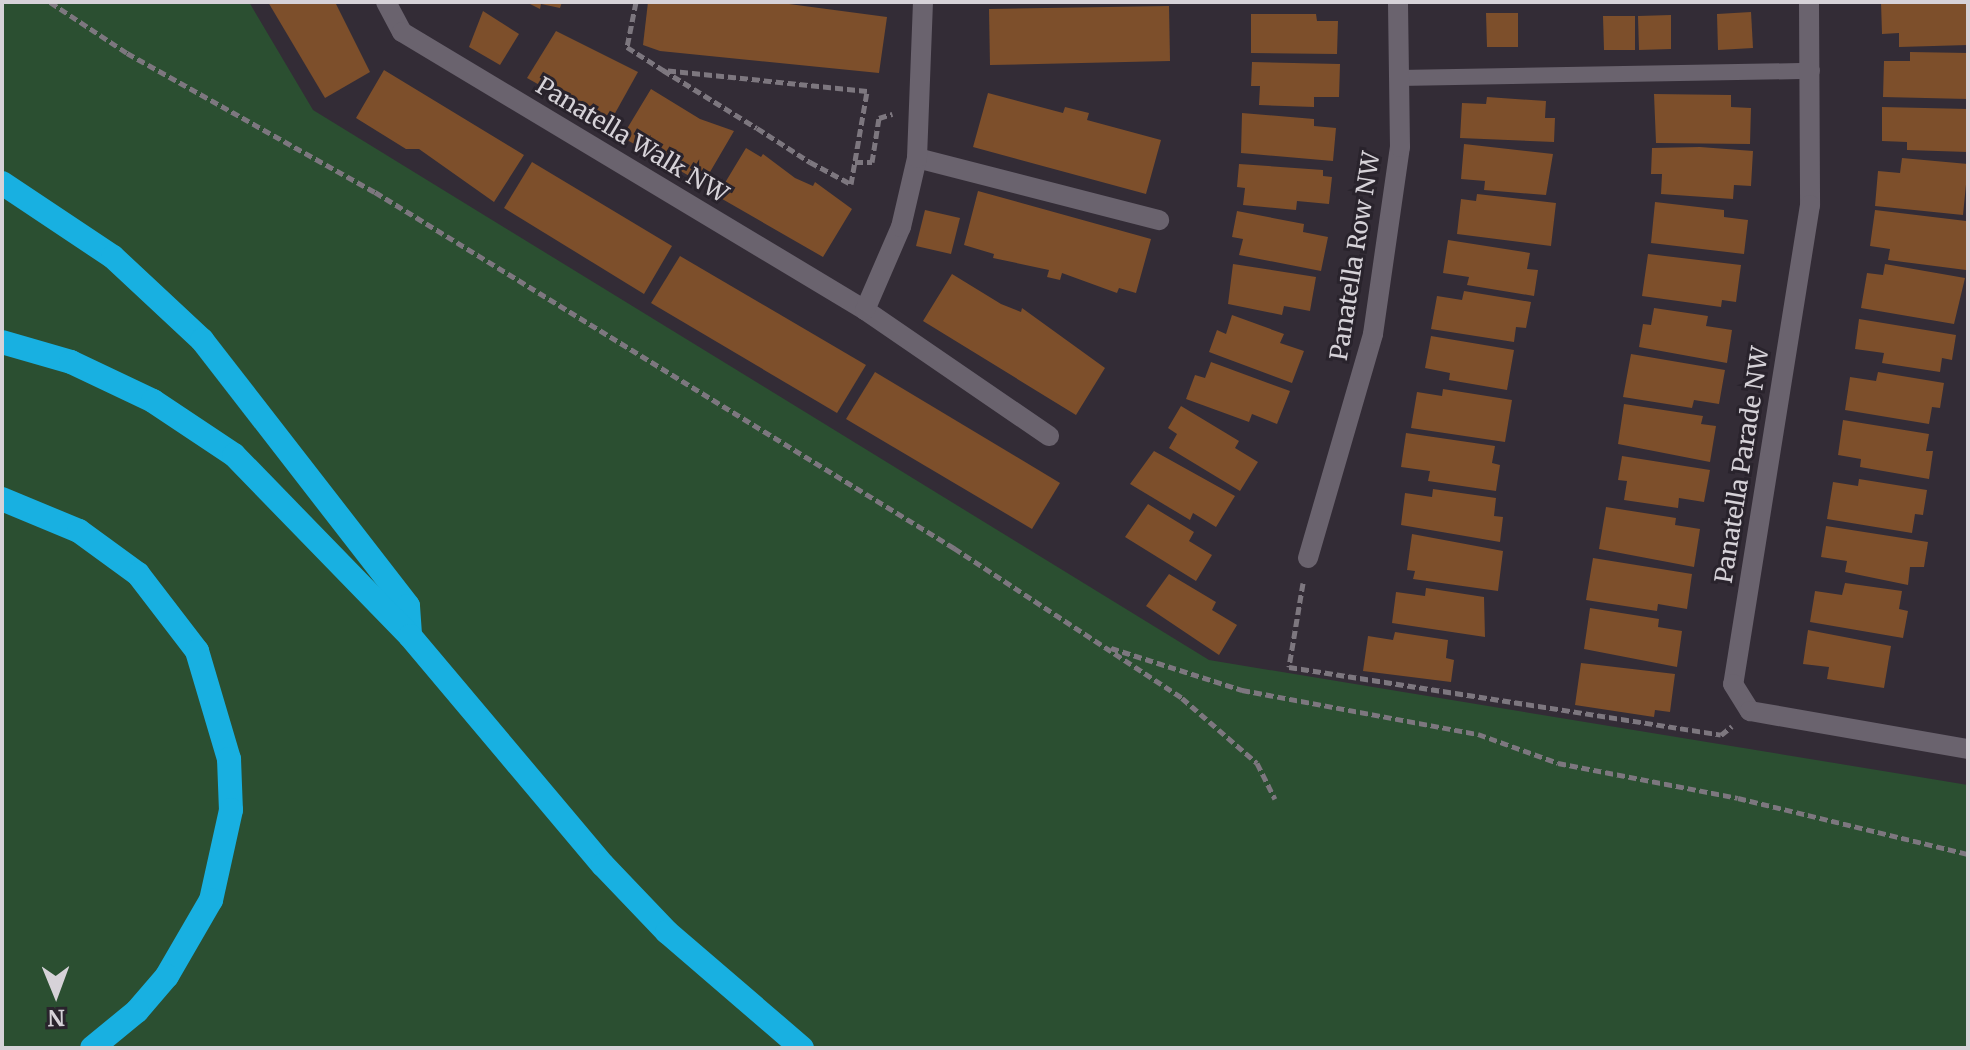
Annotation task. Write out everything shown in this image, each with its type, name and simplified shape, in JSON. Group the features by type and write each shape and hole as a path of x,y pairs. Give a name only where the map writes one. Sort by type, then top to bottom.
{"highway":[{"path":"2,183 113,257 202,340 408,606 410,636"},
{"path":"2,342 71,362 153,401 234,455 410,636 614,877 667,932 802,1048"},
{"path":"2,499 79,531 138,574 197,651 229,759 231,810 211,900 167,976 137,1011 92,1048"}],"street":[{"name":"Panatella Walk NW","path":"386,2 402,32 865,310 1049,436"},
{"path":"865,310 901,227 917,158 923,2"},
{"name":"Panatella Row NW","path":"1308,558 1373,334 1400,147 1398,2"},
{"name":"Panatella Parade NW","path":"1750,711 1733,684 1810,205 1812,71 1809,2"},
{"path":"917,158 1159,220"},
{"path":"1750,711 1968,749"}],"lane":[{"path":"1399,78 1812,71"}],"path":[{"path":"50,2 127,53 375,192 954,548 1182,698 1257,763 1275,799"},
{"path":"636,2 627,47 663,70 851,184 867,91 663,70"},
{"path":"855,162 872,162 879,118 892,114"},
{"path":"1308,558 1289,667 1721,735 1750,711"},
{"path":"1100,644 1242,690 1478,734 1558,763 1738,798 1968,854"}],"green space":[{"path":"2,2 249,2 313,110 1209,660 1968,785 1968,1048 2,1048"}],"building":[{"path":"268,2 335,2 370,72 325,98"},
{"path":"526,2 562,2 560,8 541,4 540,9"},
{"path":"648,2 774,2 887,17 879,73 660,51 643,45"},
{"path":"1881,2 1968,2 1968,45 1899,47 1899,33 1882,34"},
{"path":"1169,6 1170,61 990,65 989,9"},
{"path":"483,11 519,34 500,65 469,47"},
{"path":"1751,12 1753,48 1718,50 1717,14"},
{"path":"1486,13 1518,13 1518,47 1487,47"},
{"path":"1251,14 1316,14 1317,21 1338,21 1337,54 1251,53"},
{"path":"1671,15 1671,49 1639,50 1638,16"},
{"path":"1603,16 1635,16 1635,50 1604,50"},
{"path":"556,31 638,72 609,124 527,78"},
{"path":"1910,52 1968,53 1968,99 1883,97 1884,61 1910,61"},
{"path":"1252,62 1340,64 1339,97 1314,97 1314,107 1259,105 1260,86 1251,86"},
{"path":"384,70 524,155 494,202 419,149 406,149 356,118"},
{"path":"651,89 700,119 734,131 703,184 622,137"},
{"path":"988,93 1063,113 1065,107 1089,113 1087,120 1161,140 1146,194 973,147"},
{"path":"1654,94 1731,95 1731,107 1751,108 1750,144 1656,143"},
{"path":"1487,97 1546,101 1545,118 1555,118 1554,142 1460,138 1462,103 1486,104"},
{"path":"1882,107 1968,109 1968,152 1907,150 1907,142 1882,141"},
{"path":"1242,113 1314,119 1314,126 1336,128 1333,161 1241,153"},
{"path":"1464,144 1553,154 1546,195 1484,190 1485,181 1461,179"},
{"path":"1700,147 1753,151 1751,186 1734,185 1733,199 1661,194 1662,174 1651,174 1652,148"},
{"path":"746,148 761,157 763,154 795,178 813,186 815,182 852,209 823,257 717,196"},
{"path":"1902,158 1968,164 1963,215 1875,206 1878,171 1900,173"},
{"path":"532,162 672,246 644,294 504,208"},
{"path":"1239,164 1323,170 1323,176 1332,177 1329,204 1297,201 1296,210 1243,205 1245,188 1237,187"},
{"path":"978,191 1151,239 1136,293 1119,288 1117,293 1062,273 1060,280 1047,277 1049,270 993,258 994,254 964,245"},
{"path":"1477,194 1556,203 1551,246 1457,234 1461,199 1476,201"},
{"path":"1655,202 1724,210 1724,217 1748,220 1744,254 1651,243"},
{"path":"925,210 960,218 951,254 916,246"},
{"path":"1875,210 1966,221 1966,270 1888,260 1890,249 1870,246"},
{"path":"1237,211 1304,224 1303,232 1328,237 1321,271 1239,255 1243,239 1232,237"},
{"path":"1448,240 1530,253 1527,269 1538,270 1534,296 1467,285 1469,277 1443,273"},
{"path":"1648,254 1741,265 1736,302 1722,300 1721,307 1642,296"},
{"path":"680,256 866,365 837,413 651,303"},
{"path":"1233,264 1316,277 1310,311 1284,306 1282,315 1228,304"},
{"path":"1885,264 1965,278 1954,324 1861,308 1867,273 1883,275"},
{"path":"952,274 1001,304 1021,312 1022,308 1105,368 1076,415 923,321"},
{"path":"1464,291 1531,302 1526,328 1516,327 1514,342 1431,329 1437,296 1462,300"},
{"path":"1654,308 1708,316 1706,326 1732,330 1727,363 1639,347 1643,324 1651,325"},
{"path":"1232,315 1284,334 1280,343 1304,351 1292,383 1209,352 1217,330 1226,334"},
{"path":"1859,319 1956,335 1952,360 1942,358 1940,372 1882,363 1884,353 1855,349"},
{"path":"1431,336 1514,350 1507,390 1449,380 1450,373 1425,368"},
{"path":"1631,354 1725,370 1719,404 1694,400 1692,408 1623,397"},
{"path":"1211,362 1290,391 1277,424 1252,414 1249,422 1186,399 1195,375 1205,378"},
{"path":"875,372 1060,483 1032,529 846,419"},
{"path":"1878,372 1944,383 1940,408 1932,407 1929,424 1845,410 1850,377 1876,381"},
{"path":"1443,389 1512,400 1505,442 1411,428 1417,392 1442,396"},
{"path":"1624,404 1703,416 1701,424 1716,426 1710,462 1618,444"},
{"path":"1181,406 1239,441 1235,448 1258,462 1240,491 1169,448 1177,434 1168,428"},
{"path":"1843,420 1929,434 1926,451 1933,451 1929,479 1860,467 1861,459 1838,455"},
{"path":"1406,433 1495,446 1492,463 1500,465 1496,491 1428,481 1430,471 1401,467"},
{"path":"1154,451 1235,496 1216,527 1193,513 1190,520 1130,484"},
{"path":"1622,456 1710,470 1704,502 1679,498 1678,508 1624,500 1627,481 1618,480"},
{"path":"1859,479 1927,490 1923,515 1915,514 1912,533 1827,519 1833,482 1858,486"},
{"path":"1433,489 1496,498 1494,516 1503,517 1500,542 1401,525 1405,493 1432,497"},
{"path":"1148,504 1194,532 1189,541 1212,555 1196,581 1125,537"},
{"path":"1606,507 1676,518 1675,525 1700,529 1694,567 1599,549"},
{"path":"1826,526 1928,542 1924,567 1910,567 1908,585 1845,572 1847,561 1821,557"},
{"path":"1412,534 1503,551 1498,591 1413,579 1415,571 1407,570"},
{"path":"1593,558 1692,574 1687,609 1658,604 1657,611 1586,600"},
{"path":"1169,574 1216,602 1212,610 1237,625 1219,655 1146,606"},
{"path":"1845,583 1902,591 1899,609 1908,611 1903,638 1810,622 1815,591 1842,595"},
{"path":"1426,588 1484,597 1485,637 1392,623 1396,592 1425,596"},
{"path":"1590,608 1659,619 1658,627 1682,631 1677,667 1584,649"},
{"path":"1808,630 1891,646 1884,688 1827,679 1829,667 1803,664"},
{"path":"1395,632 1448,640 1446,658 1454,660 1451,682 1363,671 1368,636 1393,640"},
{"path":"1581,663 1675,674 1670,712 1655,710 1654,717 1575,705"}]}
